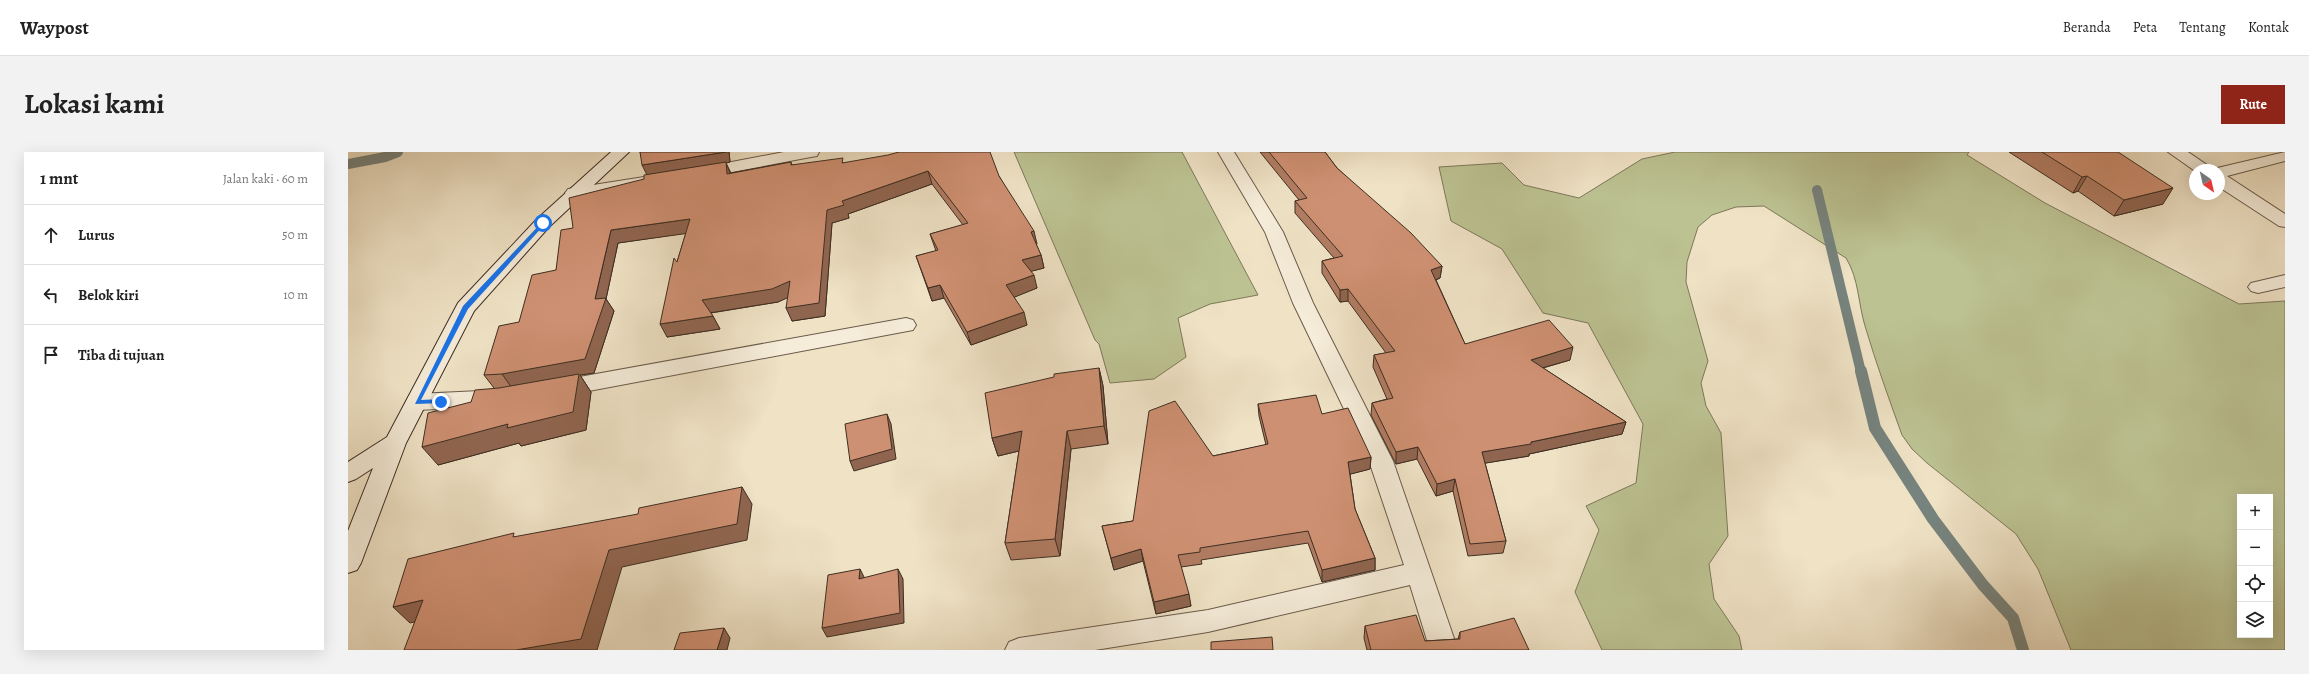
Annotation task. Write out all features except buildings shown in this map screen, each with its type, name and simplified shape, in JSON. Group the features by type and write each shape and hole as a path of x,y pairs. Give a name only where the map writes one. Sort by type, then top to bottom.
{"street":[{"path":"348,563 395,443 465,308 543,223 574,193 621,152"},
{"path":"684,176 739,167 811,152"},
{"path":"1226,152 1274,232 1304,303 1381,461 1444,650"},
{"path":"2176,152 2195,164"},
{"path":"2225,171 2285,156"},
{"path":"574,193 660,179"},
{"path":"2225,183 2285,222"},
{"path":"2258,287 2285,281"},
{"path":"417,402 528,394 906,324"},
{"path":"348,473 395,443"},
{"path":"1020,650 1208,621 1419,572"}],"green space":[{"path":"1014,152 1182,152 1258,295 1210,304 1178,318 1186,357 1154,379 1110,383 1099,344 1095,340"},
{"path":"1675,152 1969,152 1967,155 2045,203 2239,304 2285,301 2285,650 2071,650 2038,569 2016,534 1927,463 1912,449 1902,435 1869,340 1856,283 1846,258 1764,206 1736,207 1712,215 1698,227 1687,262 1686,282 1708,361 1701,383 1706,406 1721,433 1728,536 1709,564 1714,599 1739,636 1742,650 1602,650 1575,592 1599,530 1586,506 1636,483 1643,424 1588,323 1543,313 1502,249 1451,221 1439,167 1502,163 1524,185 1579,198 1642,159"}],"waterway":[{"path":"348,164 385,157 398,152"},
{"path":"1817,190 1861,372"},
{"path":"1861,371 1875,428 1933,519 1983,585 2013,618 2023,650"}],"route":[{"path":"441,402 417,402 465,308 477,293 543,223"}]}
